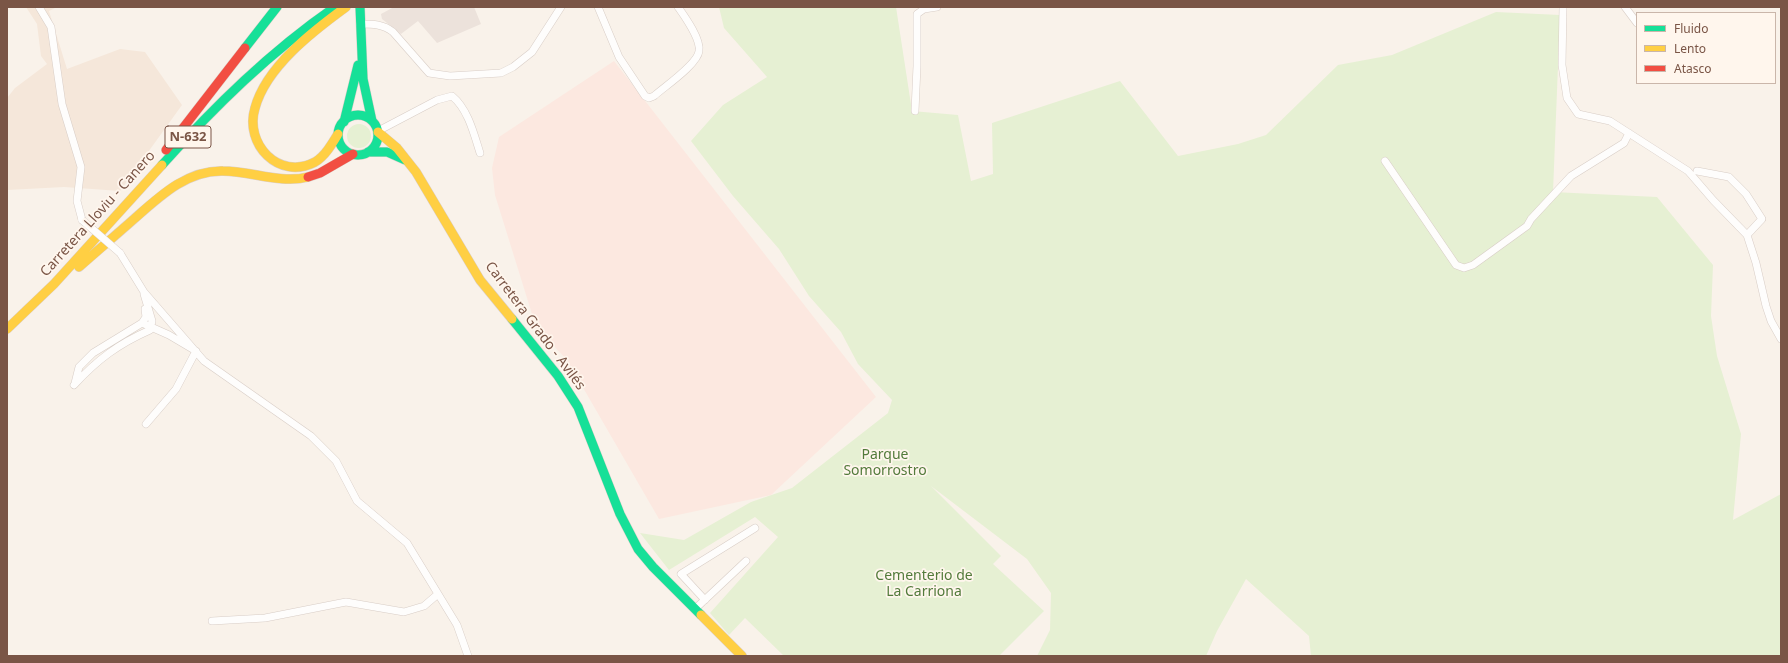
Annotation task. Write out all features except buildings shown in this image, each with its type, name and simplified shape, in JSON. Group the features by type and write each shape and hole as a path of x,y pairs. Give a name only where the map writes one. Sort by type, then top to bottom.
{"main road":[{"path":"56,282 147,174 277,7"},
{"name":"Carretera Lloviu - Canero","path":"7,329 56,282 186,138 252,72 312,22 335,7"},
{"path":"346,7 317,29 290,54 268,80 256,105 252,125 255,140 262,153 282,165 298,167 315,162 327,151 344,122 354,86 360,56"},
{"path":"360,7 360,56 365,100 372,121 378,131 376,144 368,152"},
{"path":"344,122 358,115 372,121"},
{"name":"Carretera Grado - Avilés","path":"378,131 395,145 410,163 429,191 480,280 558,376 578,408 629,535 653,567 695,609"},
{"path":"338,134 344,149 353,154"},
{"path":"23,315 150,205 172,188 196,175 217,171 239,171 282,179 298,179 320,174 353,154 381,151 391,153 410,163"},
{"path":"695,609 742,656"}],"street":[{"path":"39,7 51,27 62,104 81,167 77,201 82,220 120,253 144,292 204,361 311,436 336,461 357,501 406,544 457,625 468,656"},
{"path":"360,24 377,24 387,27 429,73 450,76 488,75 501,73 513,68 532,52 561,7"},
{"path":"598,7 619,57 645,96 654,96 696,59 700,50 694,32 678,7"},
{"path":"915,111 917,14 924,8 937,7"},
{"path":"1562,7 1562,65 1567,98 1578,114 1610,121 1688,171 1713,200 1747,235 1756,263 1766,306 1781,339"},
{"path":"1625,7 1636,22"},
{"path":"378,131 437,100 452,96 464,112 480,153"},
{"path":"1385,161 1456,265 1464,268 1473,265 1527,226 1531,219 1570,176 1624,143 1629,133"},
{"path":"1697,171 1729,177 1746,194 1762,219 1747,235"},
{"path":"144,292 152,320 150,330 110,351 90,367 74,385 79,367 93,353 142,323 146,318 144,292"},
{"path":"142,323 169,334 196,351"},
{"path":"146,424 176,389 196,351"},
{"path":"705,600 681,574 756,528"},
{"path":"695,609 746,561"},
{"path":"212,622 265,618 346,602 404,612 424,606 438,594"}],"shaded area":[{"path":"26,7 57,7 49,11 67,69 120,49 145,52 182,105 120,191 64,187 7,190 7,98 15,88 47,64 41,56 37,24"},
{"path":"394,7 474,7 481,24 437,43 418,21 401,34 382,19 381,14"},
{"path":"614,61 876,397 771,495 659,519 567,360 536,327 495,195 492,168 499,137"}],"green space":[{"path":"719,7 896,7 912,111 958,115 971,181 993,174 992,123 1120,81 1178,156 1238,144 1266,135 1338,65 1392,55 1496,12 1560,15 1553,192 1657,197 1713,265 1711,316 1717,356 1741,434 1733,520 1781,494 1781,656 1311,656 1309,636 1246,579 1217,631 1206,656 1037,656 1050,630 1051,593 1027,559 931,486 1001,556 993,564 1044,611 999,656 784,656 745,618 729,635 710,613 778,537 755,517 669,570 640,533 684,540 751,502 792,488 888,413 892,400 858,364 841,332 809,296 779,249 733,196 691,141 723,105 767,77 724,28"},
{"path":"359,124 367,128 371,136 367,144 359,148 351,144 347,136 351,128"}],"traffic: fast":[{"path":"245,48 277,7"},
{"path":"162,165 202,122 244,81 288,42 335,7"},
{"path":"360,7 363,79 372,121"},
{"path":"344,122 358,65"},
{"path":"358,115 366,117 372,121 376,127 378,135 376,143 372,149 366,153 358,155 350,153 344,149 340,143 338,135 340,127 344,121 350,117 358,115"},
{"path":"368,152 387,152 405,160"},
{"path":"512,319 558,376 578,407 620,514 638,549 653,567 701,615"}],"traffic: slow":[{"path":"338,134 331,146 315,162 302,167 289,167 277,163 267,156 260,146 255,134 253,121 255,108 261,93 269,78 280,64 319,27 346,7"},
{"path":"378,132 397,148 416,172 480,280 512,319"},
{"path":"7,329 54,284 162,165"},
{"path":"79,267 164,193 198,175 223,171 287,179 308,177"},
{"path":"701,615 742,656"}],"traffic: jam":[{"path":"166,150 245,48"},
{"path":"308,177 320,173 353,154"}],"park label":[{"name":"Parque Somorrostro","path":"885,464"},
{"name":"Cementerio de La Carriona","path":"924,584"}]}
